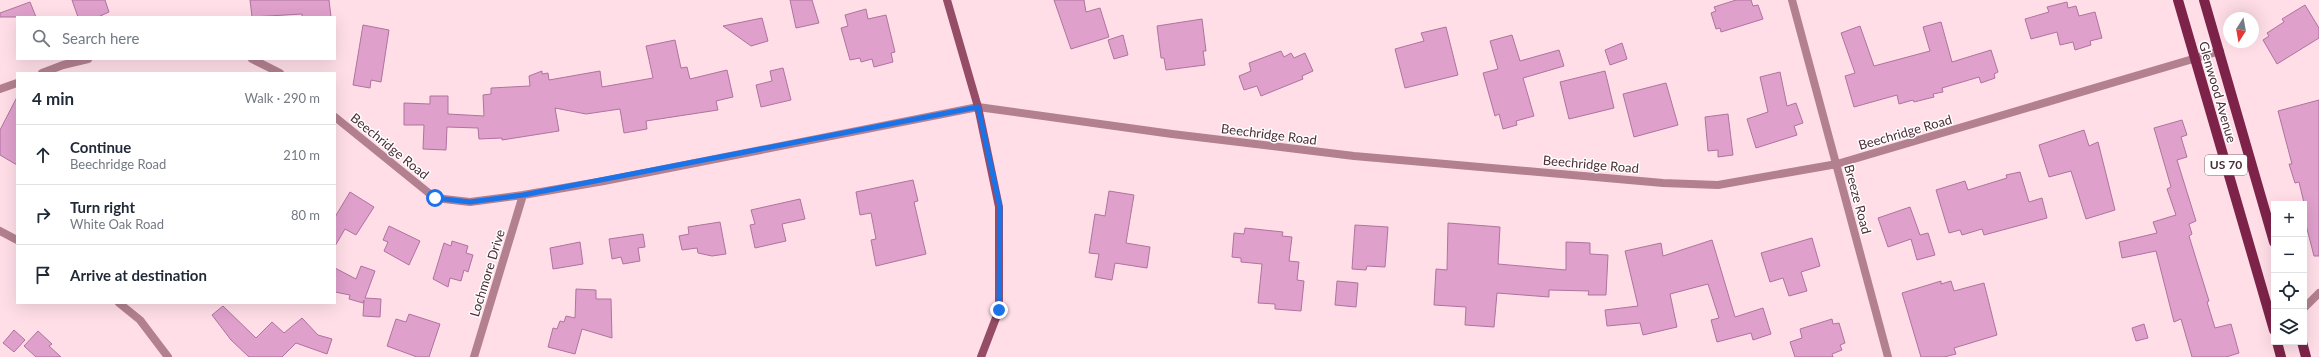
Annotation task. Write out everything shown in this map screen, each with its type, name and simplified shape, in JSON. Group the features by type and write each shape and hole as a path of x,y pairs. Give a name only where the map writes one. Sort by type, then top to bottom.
{"main road":[{"name":"Glenwood Avenue","path":"2178,0 2271,319"},
{"name":"Glenwood Avenue","path":"2204,0 2273,237"},
{"path":"2278,345 2281,357"},
{"path":"2303,345 2306,357"}],"street":[{"path":"947,0 978,107 1000,207 999,310 981,357"},
{"name":"Breeze Road","path":"1792,0 1888,357"},
{"name":"Beechridge Road","path":"336,118 435,198 470,202 523,195 978,107 1164,133 1354,156 1663,183 1718,185 1837,164 2220,51"},
{"path":"45,72 63,65 84,60"},
{"path":"254,60 278,72"},
{"path":"0,89 16,83"},
{"name":"Lochmore Drive","path":"474,357 523,195"},
{"path":"0,231 16,239"},
{"path":"2307,305 2319,293"},
{"path":"119,304 140,320 168,357"}],"building":[{"path":"72,0 105,0 109,12 100,16 78,16"},
{"path":"250,0 329,0 331,16 302,16 302,14 252,16"},
{"path":"790,0 812,0 819,23 796,28"},
{"path":"1054,0 1084,0 1086,12 1100,8 1109,37 1071,49"},
{"path":"1736,0 1751,0 1753,6 1758,5 1763,19 1721,32 1720,28 1716,29 1711,13 1716,11 1714,7"},
{"path":"30,2 36,16 0,17 0,13"},
{"path":"2067,2 2068,8 2076,6 2079,16 2095,12 2102,38 2090,41 2091,45 2075,50 2073,42 2060,45 2057,32 2031,39 2025,19 2049,12 2047,7"},
{"path":"2305,5 2319,28 2319,38 2277,64 2263,40 2269,36 2267,33 2284,22 2282,19"},
{"path":"866,9 868,19 886,15 895,52 891,53 893,62 874,67 872,59 861,62 860,58 850,60 841,28 848,26 845,15"},
{"path":"762,18 768,41 751,46 723,26"},
{"path":"1202,19 1206,51 1203,51 1205,65 1166,70 1164,58 1161,58 1157,26"},
{"path":"1941,22 1952,62 1991,50 1998,72 1994,74 1995,78 1981,83 1979,77 1942,88 1943,92 1933,94 1934,97 1914,102 1913,100 1899,104 1897,95 1854,107 1845,76 1855,73 1841,33 1860,26 1874,66 1930,51 1923,27"},
{"path":"363,25 389,30 381,82 371,80 370,88 353,85"},
{"path":"1446,27 1458,75 1405,88 1395,49 1424,41 1421,33"},
{"path":"1123,35 1128,55 1114,59 1108,40"},
{"path":"1512,35 1520,61 1559,50 1564,66 1523,78 1534,116 1516,121 1517,125 1503,129 1499,114 1495,116 1483,73 1498,69 1490,41"},
{"path":"675,40 681,68 687,67 690,79 727,70 733,97 716,101 718,110 646,121 647,129 624,133 620,109 586,114 555,108 559,131 502,140 502,138 479,139 478,128 447,127 446,150 423,149 424,125 404,125 404,103 430,104 430,96 448,96 448,114 484,116 483,95 491,94 491,88 530,86 529,76 542,71 542,74 548,73 549,80 600,71 602,87 653,78 646,46"},
{"path":"1622,43 1627,59 1610,65 1605,50"},
{"path":"1281,51 1284,57 1291,53 1294,58 1305,53 1313,71 1302,76 1303,79 1261,96 1257,86 1244,90 1239,76 1251,71 1249,63"},
{"path":"783,68 791,100 761,107 756,85 772,81 770,71"},
{"path":"1605,71 1614,108 1569,119 1560,82"},
{"path":"1780,72 1787,106 1796,103 1803,123 1794,126 1797,135 1756,148 1747,119 1768,112 1760,77"},
{"path":"1666,83 1678,125 1634,137 1623,94"},
{"path":"16,99 16,164 0,155 0,130"},
{"path":"2319,100 2319,256 2314,256 2307,229 2307,201 2304,201 2299,182 2295,183 2289,164 2292,164 2278,111"},
{"path":"1728,114 1733,155 1718,157 1718,150 1708,151 1705,117"},
{"path":"2182,120 2187,135 2181,137 2187,157 2177,160 2196,221 2189,224 2192,234 2189,236 2209,301 2207,302 2215,328 2231,324 2239,353 2226,357 2192,357 2181,319 2174,322 2156,251 2122,258 2119,242 2157,233 2153,222 2176,215 2167,189 2171,187 2154,128"},
{"path":"2084,130 2089,146 2098,142 2115,210 2086,219 2071,171 2049,177 2039,145"},
{"path":"2020,172 2029,202 2042,198 2047,218 1984,235 1982,229 1962,235 1960,230 1949,233 1936,190 1965,181 1968,190 2007,178 2006,175"},
{"path":"913,180 918,201 914,202 926,254 876,266 871,240 876,239 871,213 860,215 856,192"},
{"path":"1109,191 1134,195 1126,243 1150,247 1147,268 1115,263 1112,280 1095,277 1099,254 1089,253 1095,214 1105,216"},
{"path":"350,192 374,207 356,235 345,229 336,244 336,215"},
{"path":"800,199 805,219 782,224 786,241 755,248 750,225 755,224 751,210"},
{"path":"1910,207 1920,235 1928,233 1935,255 1917,260 1911,239 1888,247 1878,218"},
{"path":"720,222 726,254 712,256 698,253 697,248 682,250 679,236 689,234 688,227"},
{"path":"1448,223 1500,227 1498,264 1566,270 1566,242 1590,243 1590,254 1608,255 1606,295 1588,295 1589,291 1549,290 1549,297 1497,293 1494,327 1465,325 1466,307 1434,305 1436,269 1447,270"},
{"path":"1355,225 1388,227 1385,267 1367,266 1366,270 1352,269"},
{"path":"389,226 420,241 409,265 384,251 388,242 383,240"},
{"path":"1245,228 1283,232 1282,236 1292,237 1289,261 1299,262 1297,280 1304,281 1301,311 1275,309 1275,304 1258,303 1262,264 1241,262 1241,258 1232,257 1234,233 1244,234"},
{"path":"643,234 645,247 638,248 640,261 623,264 621,257 612,259 609,239"},
{"path":"1812,238 1820,266 1801,272 1807,291 1789,296 1783,278 1770,282 1761,253"},
{"path":"1712,240 1735,317 1763,308 1771,334 1753,340 1751,333 1717,342 1711,320 1719,318 1708,284 1670,294 1677,327 1643,335 1640,323 1607,326 1605,310 1638,306 1625,251 1661,243 1663,256"},
{"path":"452,241 468,246 466,253 473,255 468,272 464,270 461,281 450,278 448,287 433,279 444,243 451,246"},
{"path":"580,242 583,264 553,269 550,248"},
{"path":"361,266 375,271 365,298 381,299 380,317 363,316 364,300 363,303 349,299 350,295 336,292 336,269 356,279"},
{"path":"1337,281 1358,283 1356,307 1335,305"},
{"path":"1941,281 1941,284 1951,281 1954,291 1984,283 1997,335 1954,348 1956,354 1944,357 1921,357 1902,293"},
{"path":"576,289 596,290 596,299 611,299 612,338 582,329 575,354 548,347 553,328 557,329 560,321 564,322 566,316 575,318"},
{"path":"223,306 256,338 272,322 284,333 302,318 318,335 332,339 327,354 296,343 282,357 249,357 231,340 212,315"},
{"path":"409,314 440,324 429,357 417,357 387,346 396,319 406,322"},
{"path":"1832,319 1833,324 1839,323 1845,343 1840,345 1842,350 1832,354 1833,357 1795,357 1790,342 1802,338 1800,329"},
{"path":"2144,324 2148,338 2136,341 2132,328"},
{"path":"14,330 25,340 14,352 3,343"},
{"path":"38,331 52,344 49,346 61,357 36,357 24,346"}],"route":[{"path":"435,198 470,202 523,195 604,181 978,107 1000,207 999,310"}]}
